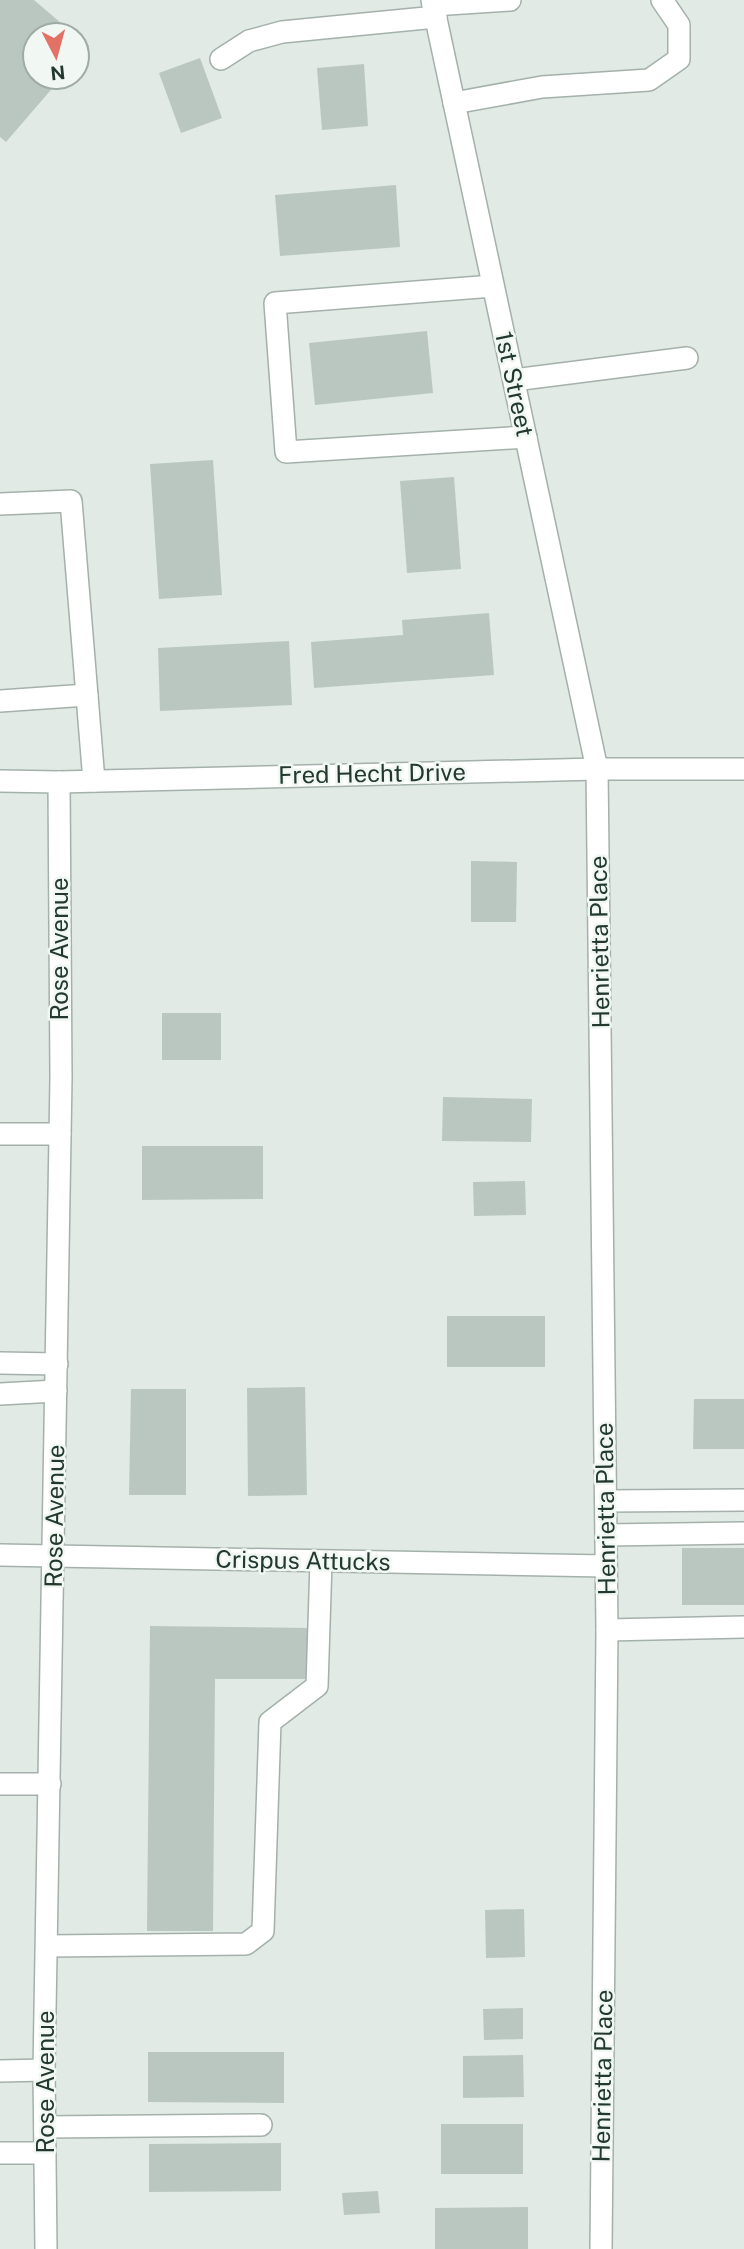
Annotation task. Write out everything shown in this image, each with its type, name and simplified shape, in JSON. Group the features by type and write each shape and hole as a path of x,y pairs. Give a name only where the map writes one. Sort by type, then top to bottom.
{"street":[{"path":"221,59 249,41 282,32 434,7 510,0"},
{"path":"454,103 542,87 649,80 679,59 679,25 662,0"},
{"name":"1st Street","path":"434,7 597,769"},
{"path":"494,286 275,303 286,452 526,437"},
{"path":"514,380 687,358"},
{"path":"0,505 71,500 94,781"},
{"path":"0,701 88,695"},
{"name":"Fred Hecht Drive","path":"0,781 59,782 597,769 744,769"},
{"name":"Henrietta Place","path":"597,769 607,1630 601,2249"},
{"name":"Rose Avenue","path":"46,2249 44,2070 60,1135 59,782"},
{"path":"0,1134 60,1135"},
{"path":"0,1363 57,1364"},
{"path":"0,1394 57,1391"},
{"path":"606,1502 744,1500"},
{"path":"606,1535 744,1533"},
{"name":"Crispus Attucks","path":"0,1555 606,1566"},
{"path":"47,1946 246,1944 263,1931 270,1722 317,1686 321,1562"},
{"path":"607,1630 744,1627"},
{"path":"0,1784 50,1784"},
{"path":"0,2071 44,2070"},
{"path":"45,2127 261,2125"},
{"path":"0,2153 46,2152"}],"building":[{"path":"0,0 34,0 59,21 21,21 21,91 50,91 6,142 0,137"},
{"path":"200,58 222,118 181,133 159,73"},
{"path":"364,64 368,126 322,130 317,68"},
{"path":"396,185 400,247 280,256 275,195"},
{"path":"427,331 433,393 315,405 309,343"},
{"path":"213,460 222,595 159,599 150,464"},
{"path":"454,477 461,569 407,573 400,481"},
{"path":"489,613 494,675 314,688 311,642 403,635 402,620"},
{"path":"289,641 292,705 160,711 158,648"},
{"path":"471,861 517,862 516,922 471,922"},
{"path":"162,1013 221,1013 221,1060 162,1060"},
{"path":"443,1097 532,1099 531,1142 442,1141"},
{"path":"142,1146 263,1146 263,1199 142,1200"},
{"path":"525,1181 526,1215 474,1216 473,1182"},
{"path":"447,1316 545,1316 545,1367 447,1367"},
{"path":"305,1387 307,1495 248,1496 247,1388"},
{"path":"131,1389 186,1389 186,1495 129,1495"},
{"path":"694,1399 744,1399 744,1449 693,1449"},
{"path":"682,1548 744,1548 744,1605 682,1605"},
{"path":"150,1626 310,1628 310,1679 215,1679 213,1931 147,1931"},
{"path":"524,1909 525,1957 486,1958 485,1910"},
{"path":"523,2008 523,2039 484,2040 483,2009"},
{"path":"148,2052 284,2052 284,2103 148,2102"},
{"path":"523,2055 524,2097 463,2098 463,2056"},
{"path":"441,2124 523,2124 523,2174 441,2174"},
{"path":"281,2143 281,2191 149,2192 149,2144"},
{"path":"378,2191 380,2213 344,2215 342,2193"},
{"path":"528,2207 528,2249 435,2249 435,2208"}]}
